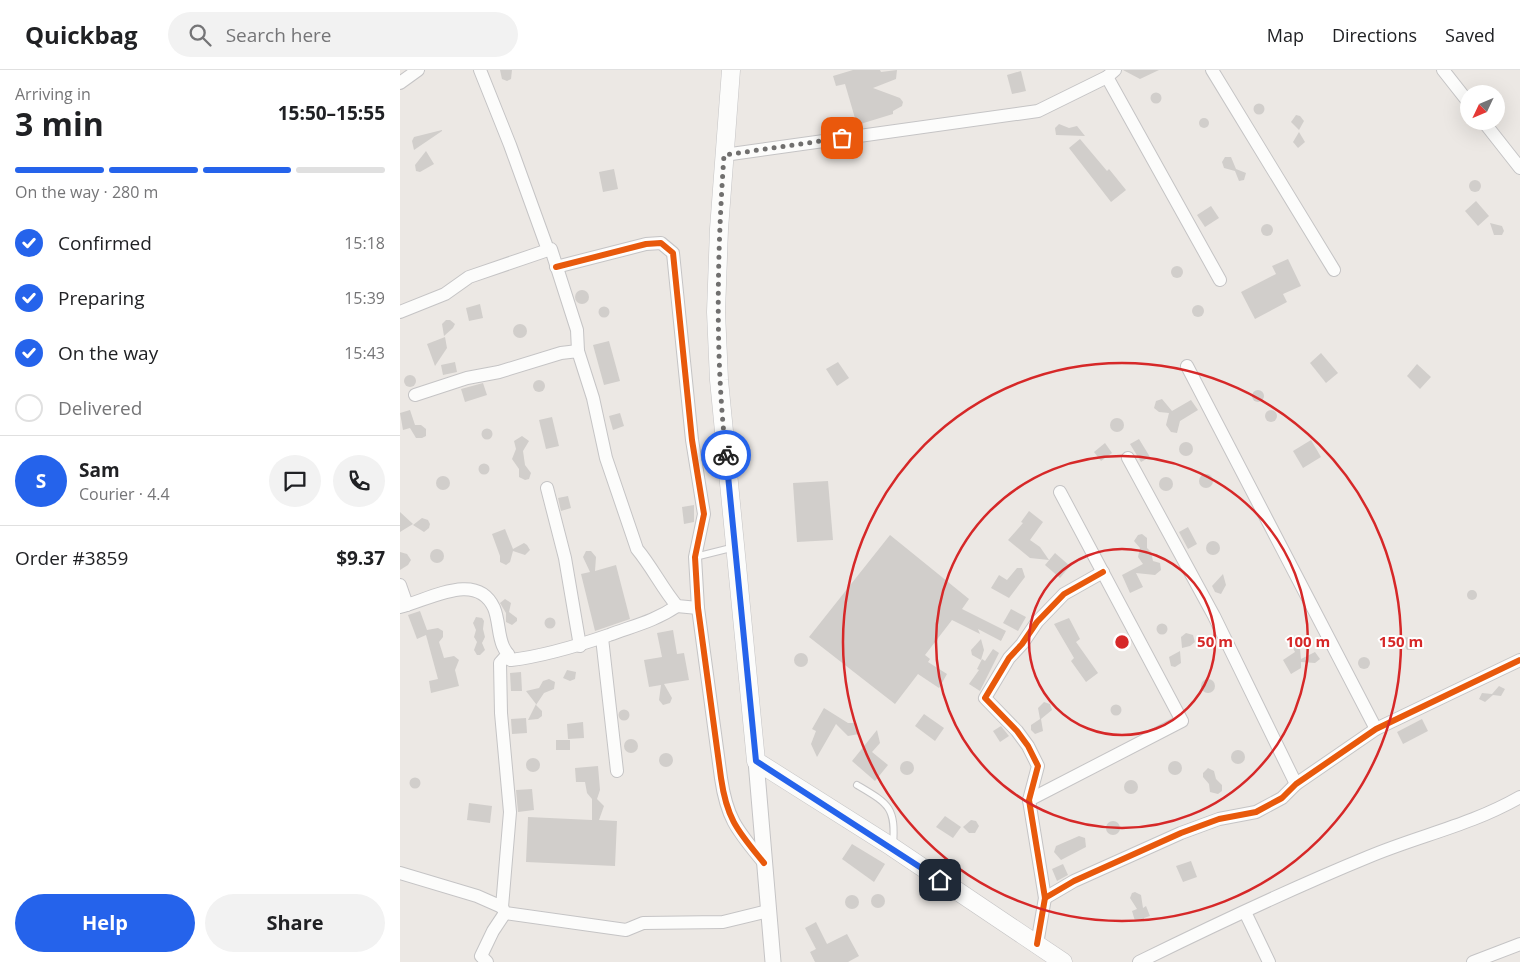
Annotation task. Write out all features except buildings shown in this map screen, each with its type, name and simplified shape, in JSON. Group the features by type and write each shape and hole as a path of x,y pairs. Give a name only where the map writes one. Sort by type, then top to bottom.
{"main road":[{"path":"731,70 724,155 717,321 719,380 756,761 892,847 1063,962"}],"street":[{"path":"400,83 418,70"},
{"path":"480,70 510,145 548,250 551,250 577,330 578,351 593,398 606,458 625,517 637,549 646,560 660,586 676,606"},
{"path":"1212,70 1334,270"},
{"path":"1443,70 1460,92"},
{"path":"724,155 1038,111 1111,74 1220,280"},
{"path":"1490,130 1520,168"},
{"path":"556,267 646,244 661,243 673,253 692,440 704,514 695,557 698,608 724,802 736,829 764,863"},
{"path":"400,312 445,294 469,277 548,250"},
{"path":"415,395 467,378 498,372 560,353 578,351"},
{"path":"1187,366 1376,730"},
{"path":"1128,458 1214,616 1296,784"},
{"path":"547,488 565,558 580,646"},
{"path":"1030,800 1182,721 1060,492"},
{"path":"1037,944 1044,898 1030,800 1038,766 1028,746 1017,731 985,698 1009,658 1022,644 1037,622 1064,594 1103,572"},
{"path":"400,585 404,606 448,591 468,589 484,594 494,609 503,646 511,660 537,657 580,646 658,619 676,606 698,608"},
{"path":"602,638 617,771"},
{"path":"487,962 481,956 503,910 510,812 501,712 500,663 508,654"},
{"path":"1044,898 1074,881 1180,833 1219,819 1256,812 1282,798 1296,784 1376,730 1520,660"},
{"path":"756,761 773,962"},
{"path":"1139,962 1370,856 1472,821 1520,797"},
{"path":"400,874 477,896 503,910 626,930 643,923 723,922 768,911"},
{"path":"1245,912 1269,962"},
{"path":"1473,962 1520,944"}],"lane":[{"path":"695,557 736,546"},
{"path":"857,785 882,799 892,814 895,824 892,847"}],"cycle path":[{"path":"556,267 646,244 661,243 673,253 692,440 704,514 695,557 698,608 721,778 730,815 747,842 764,863"},
{"path":"1037,944 1045,898 1029,800 1038,766 1028,746 1017,731 985,698 1009,658 1022,644 1037,622 1064,594 1103,572"},
{"path":"1045,898 1074,881 1181,833 1219,819 1256,812 1282,798 1296,784 1376,729 1520,660"}],"way so far":[{"path":"726,455 719,380 716,312 724,155 842,138"}],"route":[{"path":"726,455 740,579 756,761 892,847 940,880"}]}
